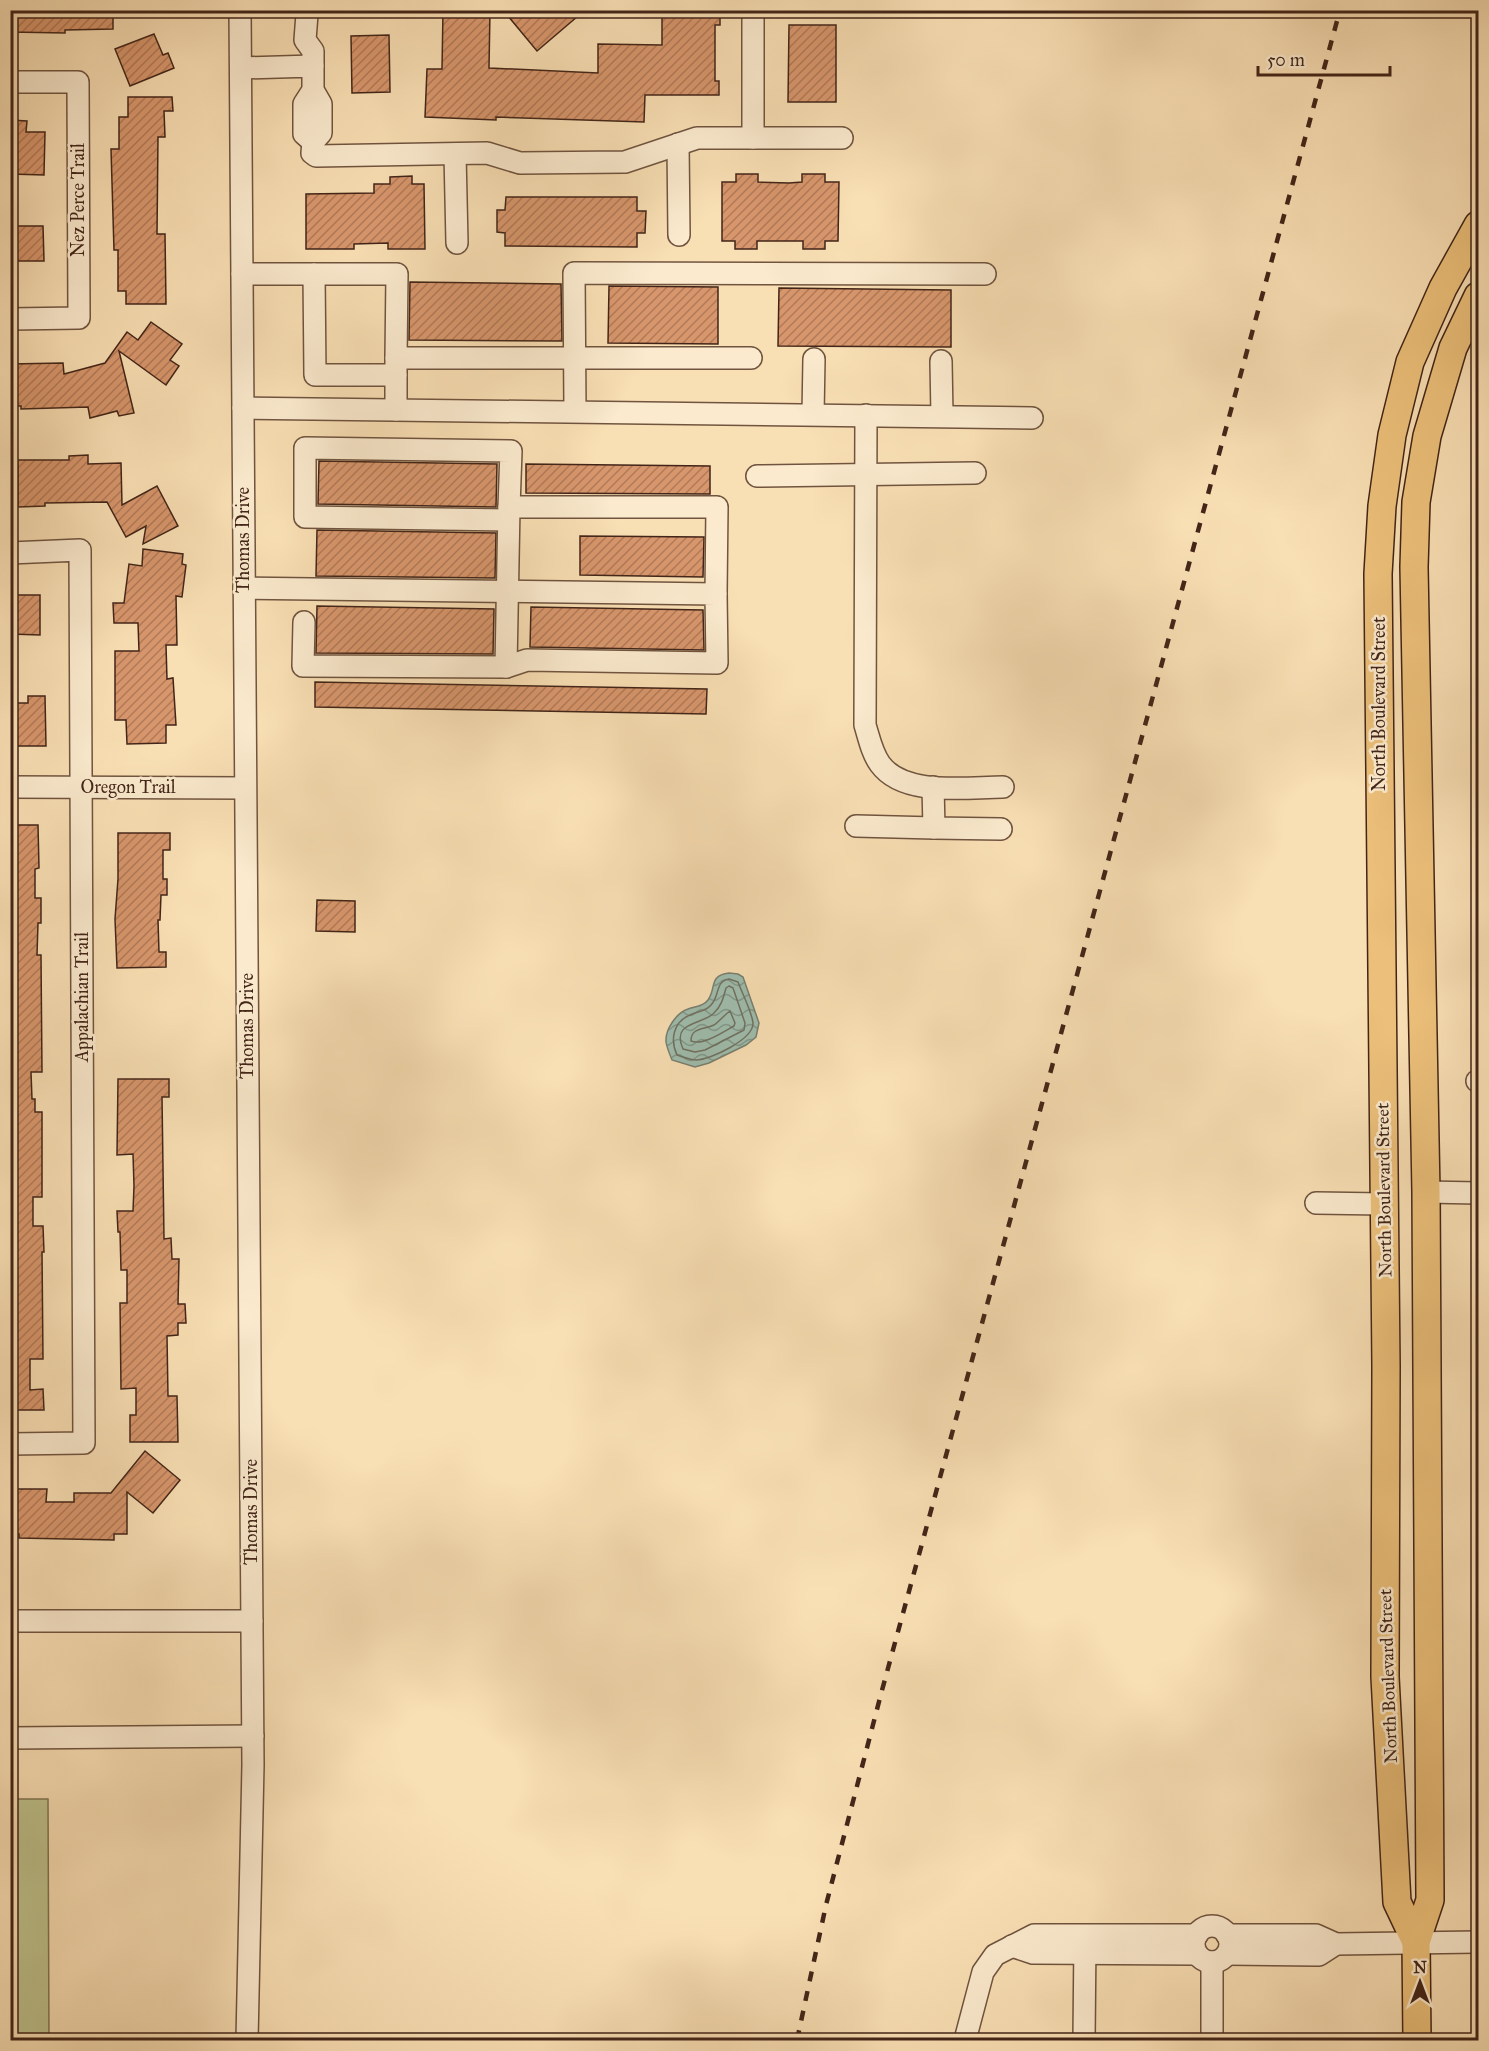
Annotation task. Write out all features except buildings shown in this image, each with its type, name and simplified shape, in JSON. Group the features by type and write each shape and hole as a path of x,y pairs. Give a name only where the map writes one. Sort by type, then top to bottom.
{"main road":[{"name":"North Boulevard Street","path":"1416,1942 1397,1902 1385,1677 1386,1366 1378,574 1382,506 1392,435 1410,362 1443,288 1479,225"},
{"name":"North Boulevard Street","path":"1417,2040 1416,1942 1430,1900 1426,1192 1414,567 1416,502 1426,438 1453,348 1479,296"},
{"path":"1383,1204 1426,1192"}],"street":[{"name":"Thomas Drive","path":"240,10 253,1736 247,2040"},
{"path":"309,10 305,40 313,58"},
{"path":"320,10 319,40 313,58 313,90 304,104 304,134 313,142 312,153 316,156 487,153 520,163 625,162 697,138 842,138"},
{"path":"753,10 753,138"},
{"path":"241,68 313,58"},
{"name":"Nez Perce Trail","path":"10,82 78,82 79,318 10,319"},
{"path":"678,144 680,235"},
{"path":"455,154 457,243"},
{"path":"575,411 574,273 985,274"},
{"path":"242,274 397,274 396,410"},
{"path":"314,274 315,375 396,366 574,358 751,358"},
{"path":"813,414 814,359"},
{"path":"941,361 942,416"},
{"path":"243,408 1032,417"},
{"path":"866,415 865,725 878,762 900,781 919,786 1003,787"},
{"path":"304,622 303,666 506,667 527,660 717,663 717,507 509,513 305,518 305,448 511,451 509,513 506,667"},
{"path":"757,476 975,473"},
{"name":"Appalachian Trail","path":"10,553 80,550 84,1443 10,1444"},
{"path":"244,588 716,594"},
{"name":"Oregon Trail","path":"10,787 245,788"},
{"path":"933,787 934,828"},
{"path":"856,826 1001,829"},
{"path":"1426,1192 1479,1193"},
{"path":"1316,1203 1383,1204"},
{"path":"10,1621 252,1621"},
{"path":"10,1738 253,1736"},
{"path":"964,2040 983,1972 995,1955 1012,1946 1034,1953 1085,1944 1212,1948 1316,1935 1336,1944 1479,1942"},
{"path":"1084,2040 1085,1944"},
{"path":"1212,1948 1212,2040"}],"green space":[{"path":"11,1799 48,1799 49,2040 11,2040"}],"water":[{"path":"729,973 743,977 759,1023 756,1037 746,1045 709,1063 695,1067 672,1060 666,1037 672,1022 684,1011 706,1002 716,979 722,974"}],"railway":[{"path":"797,2040 826,1905 881,1694 1340,10"}]}
